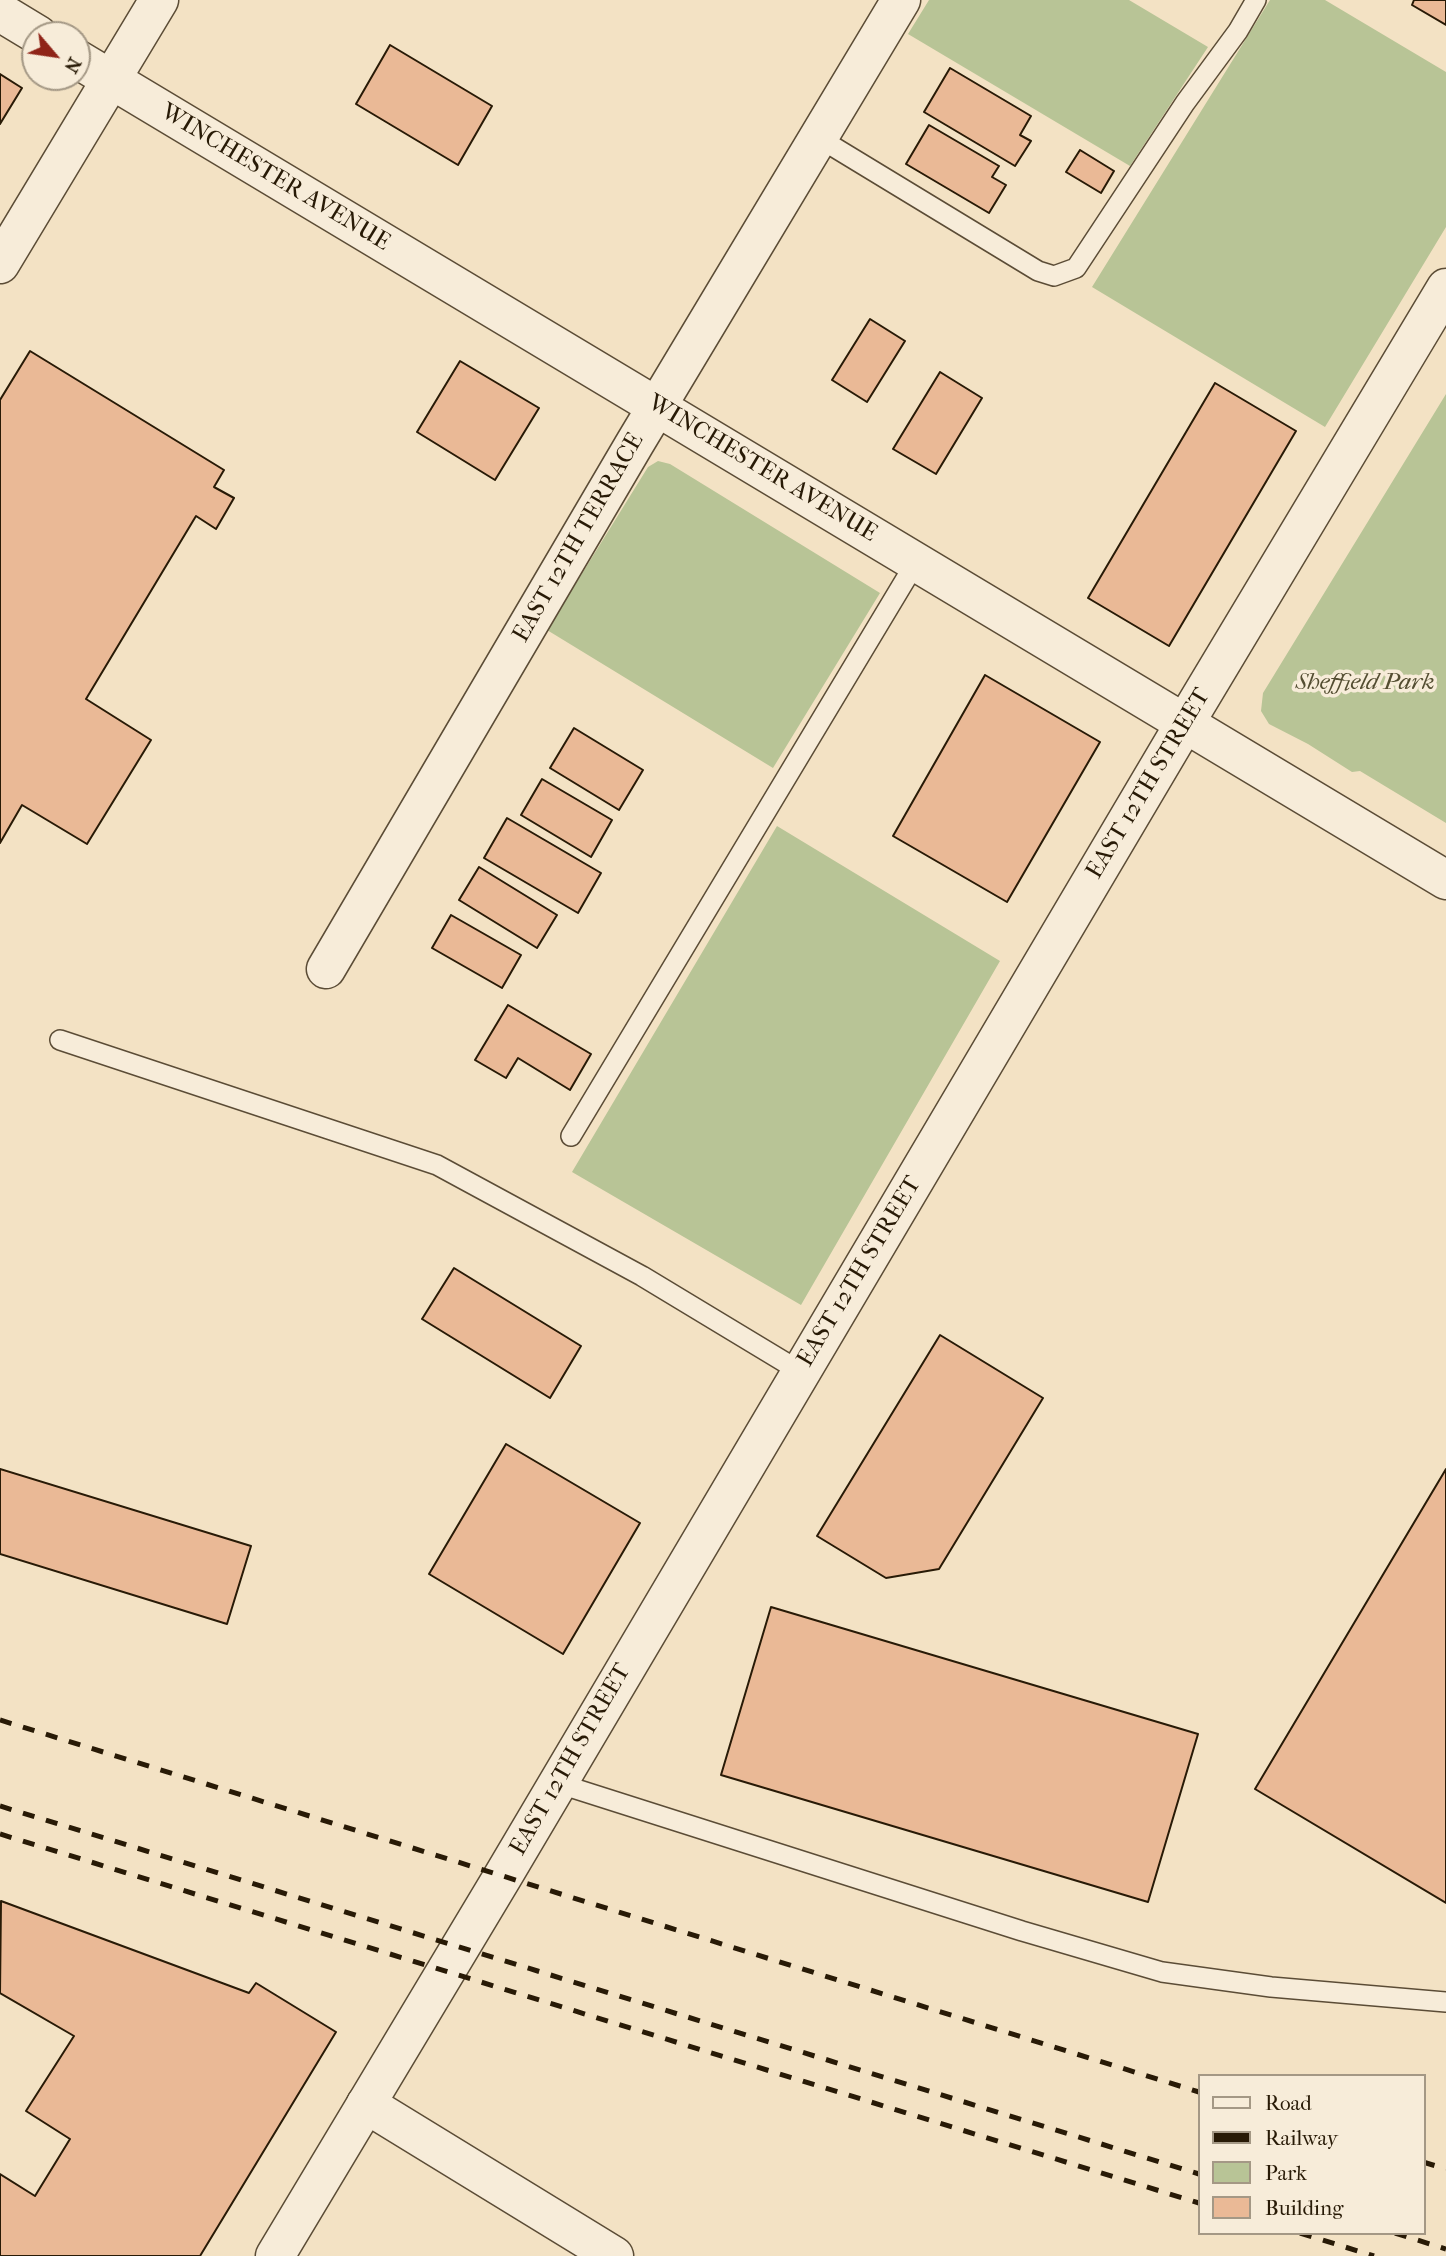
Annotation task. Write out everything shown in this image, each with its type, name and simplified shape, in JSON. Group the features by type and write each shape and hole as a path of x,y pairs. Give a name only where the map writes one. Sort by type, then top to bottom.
{"street":[{"path":"0,264 159,0"},
{"name":"EAST 12TH TERRACE","path":"326,969 657,407 901,0"},
{"path":"0,12 21,25"},
{"name":"WINCHESTER AVENUE","path":"91,67 1446,880"},
{"name":"EAST 12TH STREET","path":"275,2256 1446,288"},
{"path":"366,2104 614,2256"}],"lane":[{"path":"818,138 1038,271 1054,276 1076,268 1185,103 1238,31 1255,0"},
{"path":"571,1136 916,562"},
{"path":"60,1040 437,1165 642,1276 801,1372"},
{"path":"557,1783 1021,1931 1162,1972 1271,1987 1446,2002"}],"green space":[{"path":"929,0 1129,0 1208,47 1130,166 908,34"},
{"path":"1270,0 1325,0 1446,72 1446,227 1325,427 1092,287"},
{"name":"Sheffield Park","path":"1446,394 1446,823 1360,771 1352,772 1308,744 1269,724 1261,711 1263,693"},
{"path":"658,461 670,464 880,593 773,768 547,630 648,467"},
{"path":"777,826 1000,961 801,1305 572,1172"}],"building":[{"path":"1414,0 1446,0 1446,25 1412,5"},
{"path":"390,45 492,106 458,165 356,104"},
{"path":"950,68 1031,116 1020,135 1031,141 1015,166 924,112"},
{"path":"0,74 21,90 0,124"},
{"path":"929,125 999,166 992,177 1006,185 989,213 906,164"},
{"path":"1080,150 1114,171 1101,193 1066,172"},
{"path":"870,319 905,341 867,402 832,380"},
{"path":"30,351 224,470 214,487 234,498 216,529 196,516 86,699 151,740 87,844 22,805 0,843 0,400"},
{"path":"460,361 539,408 495,480 417,432"},
{"path":"940,372 982,398 936,474 893,449"},
{"path":"1215,383 1296,431 1169,646 1088,598"},
{"path":"985,675 1100,742 1007,902 893,836"},
{"path":"574,728 643,770 619,810 550,768"},
{"path":"542,779 612,820 591,857 521,815"},
{"path":"507,818 601,873 578,913 484,858"},
{"path":"479,867 557,915 537,948 459,900"},
{"path":"451,915 521,955 502,988 432,948"},
{"path":"508,1005 591,1054 570,1090 518,1058 506,1078 475,1060"},
{"path":"454,1268 581,1346 550,1398 422,1319"},
{"path":"940,1335 1043,1398 939,1569 886,1578 817,1536"},
{"path":"506,1444 640,1523 563,1654 429,1574"},
{"path":"0,1469 251,1546 227,1624 0,1554"},
{"path":"1446,1469 1446,1903 1255,1789"},
{"path":"771,1607 1198,1734 1148,1902 721,1775"},
{"path":"1,1901 249,1993 256,1983 336,2032 200,2256 0,2256 0,2174 35,2196 70,2139 26,2111 74,2036 0,1993"}],"railway":[{"path":"0,1720 1198,2092"},
{"path":"0,1806 1198,2174"},
{"path":"0,1834 1198,2203"},
{"path":"1425,2163 1446,2169"},
{"path":"1306,2235 1374,2256"},
{"path":"1401,2235 1446,2249"}]}
